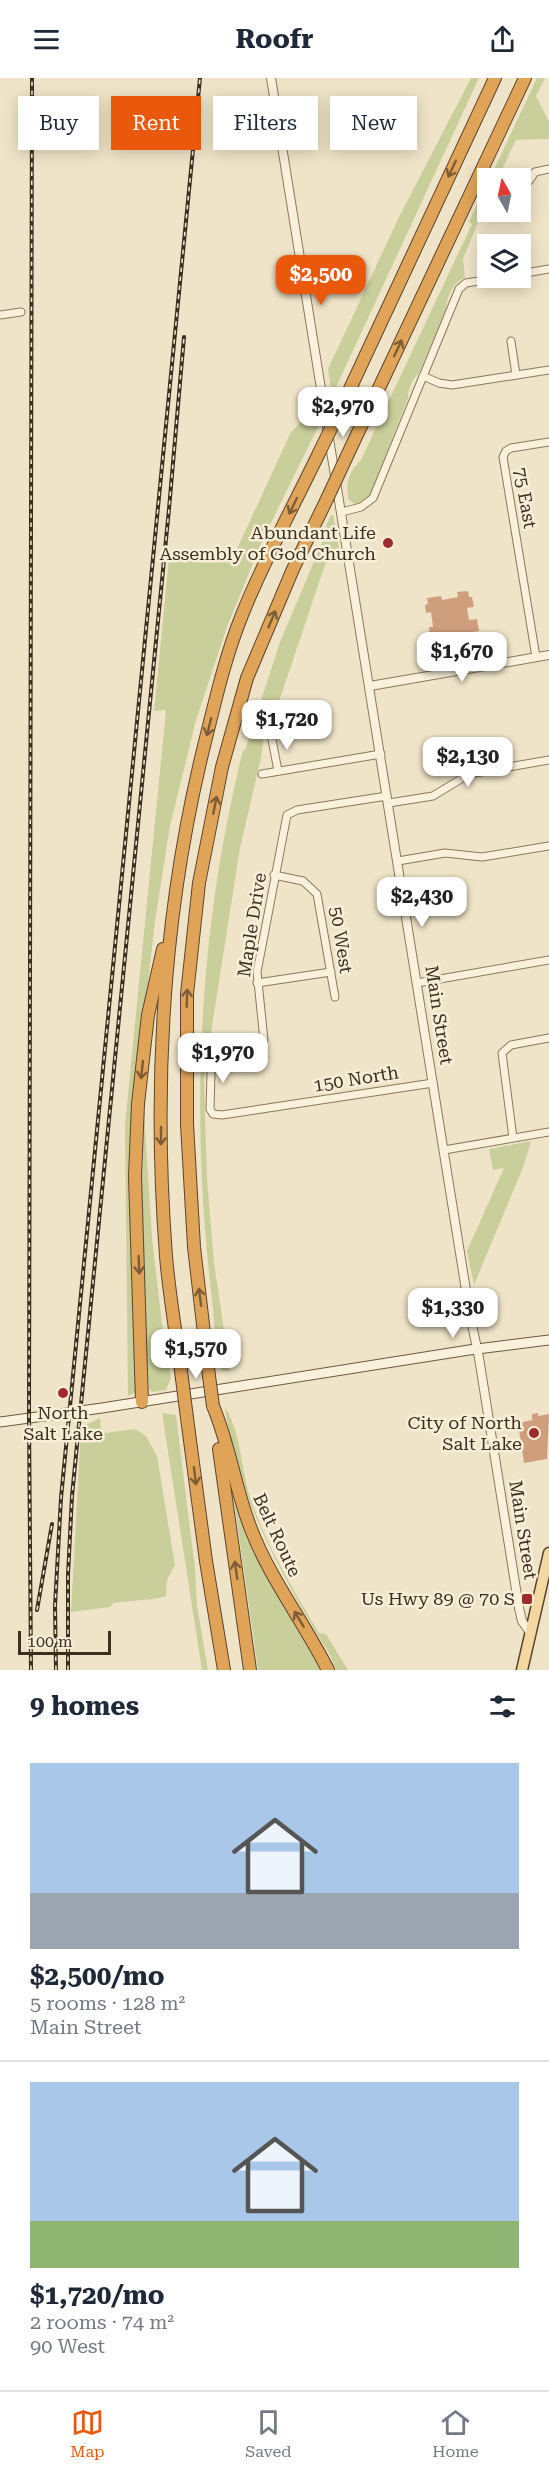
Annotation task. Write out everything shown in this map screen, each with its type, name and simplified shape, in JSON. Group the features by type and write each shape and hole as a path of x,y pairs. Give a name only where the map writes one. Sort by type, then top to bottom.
{"highway":[{"path":"142,1402 135,1176 138,1104 148,1015 172,910 198,770 220,682 242,616 495,78"},
{"path":"250,1670 209,1376 194,1247 189,1179 187,994 196,906 222,767 247,678 293,569 525,78"},
{"path":"172,910 162,1070 161,1147 166,1257 206,1561 224,1670"},
{"name":"Belt Route","path":"213,1406 224,1431 233,1476 251,1530 266,1562 328,1670"}],"main road":[{"path":"0,1422 549,1340"},
{"path":"522,1670 549,1554"}],"street":[{"name":"Main Street","path":"271,78 519,1608 522,1621 531,1634"},
{"path":"531,179 535,172 549,168"},
{"path":"531,272 549,269"},
{"path":"342,512 361,507 373,498 463,285 477,282"},
{"path":"0,315 21,312"},
{"path":"511,340 516,375"},
{"path":"423,376 439,383 452,385 549,370"},
{"name":"75 East","path":"536,657 503,460 506,451 549,442"},
{"path":"370,686 549,655"},
{"path":"271,734 278,771"},
{"path":"262,774 381,754"},
{"path":"388,800 433,796 469,774 549,760"},
{"name":"Maple Drive","path":"212,1113 210,1078 213,1056 216,1052 263,1042 257,967 285,819 289,813 388,800"},
{"path":"398,861 445,853 482,857 549,846"},
{"name":"50 West","path":"274,876 303,881 319,898 335,997"},
{"path":"417,983 549,960"},
{"path":"257,983 331,972"},
{"path":"513,1138 502,1053 511,1045 549,1038"},
{"name":"150 North","path":"212,1113 222,1115 433,1083"},
{"path":"444,1150 549,1132"}],"green space":[{"path":"471,78 479,78 332,396 328,369 399,217"},
{"path":"537,78 545,78 536,96 549,122 549,139 516,140 503,168 495,168"},
{"path":"477,205 478,222 463,259 465,277 454,286 449,295 446,309 420,371 410,387 408,398 370,495 356,505 348,499 349,478 361,460 472,224 469,222"},
{"path":"312,419 319,425 263,539 227,627 196,720 170,826 155,921 140,1056 138,1391 128,1396 125,1125 166,710 154,711 169,558 237,549 291,432 301,422"},
{"path":"333,515 340,554 333,556 325,565 270,728 265,729 261,758 240,848 204,1077 207,1179 214,1262 230,1371 222,1371 215,1333 205,1223 200,1087 208,951 216,884 243,750 245,750 280,642 327,531 325,528"},
{"path":"144,1112 152,1238 171,1378 166,1390 152,1392 149,1389 141,1222"},
{"path":"531,1141 524,1165 474,1285 467,1251 504,1168 493,1170 489,1149"},
{"path":"225,1407 238,1439 247,1486 256,1515 281,1566 319,1633 326,1634 348,1670 336,1670 330,1655 295,1597 264,1536 251,1505 240,1473"},
{"path":"162,1413 176,1415 195,1569 197,1606 208,1670 202,1670"},
{"path":"100,1418 101,1429 105,1433 135,1429 146,1436 157,1456 175,1565 167,1580 166,1596 113,1603 110,1607 71,1612 81,1427"},
{"path":"234,1500 248,1536 322,1670 258,1670"}],"building":[{"path":"468,591 474,607 467,608 469,620 477,619 479,631 461,634 463,645 450,647 448,636 430,639 429,627 433,627 431,612 426,613 427,598 441,596 442,600 458,597 457,592"},
{"name":"City of North Salt Lake","path":"538,1413 538,1416 549,1414 547,1459 524,1463 518,1423 532,1420 532,1414"}],"railway":[{"path":"31,1670 29,1418 32,78"},
{"path":"56,1670 55,1606 61,1498 200,78"},
{"path":"68,1670 68,1575 72,1496 184,337"},
{"path":"37,1610 52,1524"}],"place":[{"name":"Abundant Life Assembly of God Church","path":"388,543"},
{"name":"North Salt Lake","path":"63,1393"},
{"name":"City of North Salt Lake","path":"534,1433"},
{"name":"Us Hwy 89 @ 70 S","path":"527,1599"}]}
